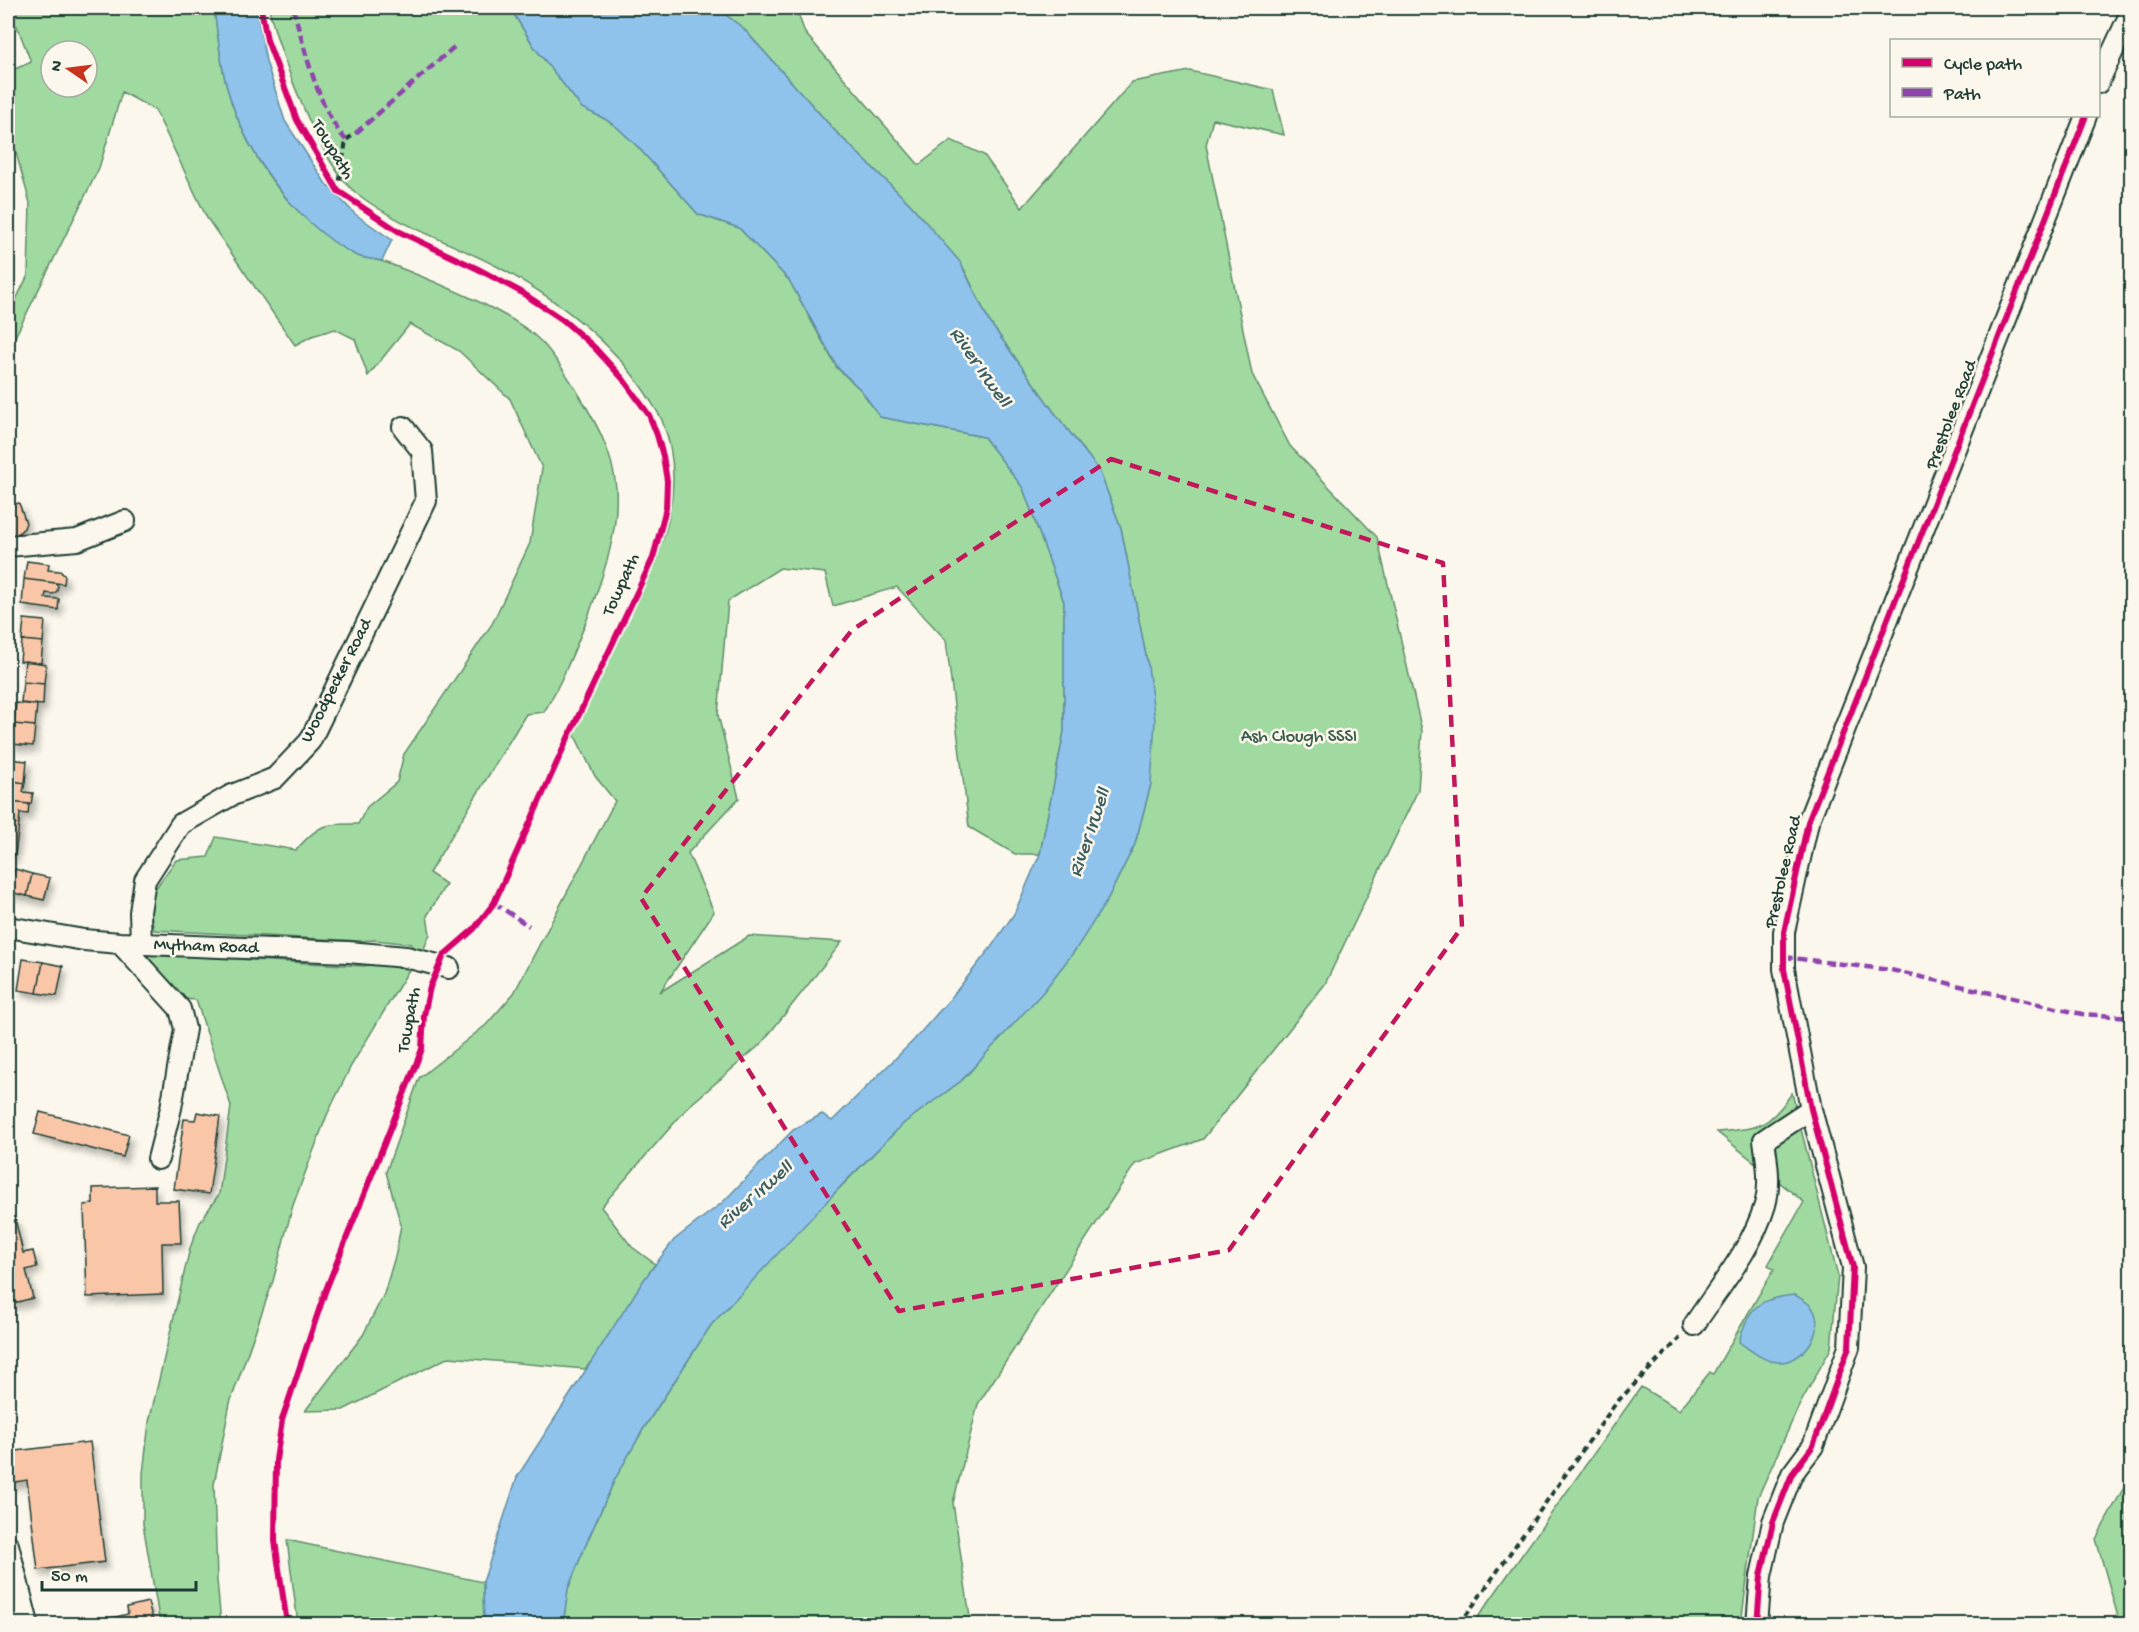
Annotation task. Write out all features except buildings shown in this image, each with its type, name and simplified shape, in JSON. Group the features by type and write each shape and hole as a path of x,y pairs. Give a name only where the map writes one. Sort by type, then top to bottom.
{"street":[{"path":"2100,79 2132,10"},
{"name":"Prestolee Road","path":"1757,1624 1761,1576 1773,1522 1792,1474 1813,1446 1849,1347 1853,1267 1811,1109 1784,969 1784,932 1808,822 2086,117"},
{"name":"Woodpecker Road","path":"141,944 140,912 145,880 181,825 230,796 275,778 310,741 426,501 422,452 403,427"},
{"path":"8,546 77,540 124,521"},
{"name":"Mytham Road","path":"8,927 84,940 120,943 348,952 406,957 449,968"},
{"path":"120,943 180,1009 185,1029 171,1108 158,1159"},
{"path":"1694,1325 1748,1244 1765,1204 1768,1171 1764,1140 1811,1109"},
{"path":"8,1545 28,1624"}],"path":[{"path":"338,192 346,140 356,133"},
{"path":"1460,1624 1616,1403 1694,1325"}],"highlighted area":[{"path":"1111,459 1443,563 1462,927 1229,1250 899,1311 641,898 852,630"}],"green space":[{"path":"8,8 214,8 220,53 231,101 248,142 286,198 318,229 349,252 386,263 482,303 533,334 558,362 596,424 607,448 616,488 615,521 609,554 588,617 557,689 544,712 526,714 429,873 446,884 427,916 430,934 423,951 416,951 411,944 375,940 154,930 147,900 176,860 208,857 216,837 296,850 323,827 358,824 367,807 397,782 404,754 492,624 530,543 542,468 510,399 459,351 410,324 368,376 355,339 335,329 312,336 295,345 207,218 155,110 122,92 99,168 10,347 8,346 8,316 28,275 30,203 8,124 8,72 31,62 17,26 8,29"},
{"path":"269,8 510,8 535,48 582,108 618,128 698,214 739,228 789,280 837,368 861,390 880,417 984,437 1023,488 1064,602 1064,732 1040,854 1015,854 969,827 946,640 897,587 833,606 825,573 780,568 728,601 718,715 739,798 688,853 714,912 660,992 749,936 842,942 761,1044 689,1106 601,1207 632,1247 655,1264 599,1352 585,1369 449,1357 343,1410 305,1411 363,1335 384,1294 396,1253 401,1225 386,1172 419,1078 486,1025 514,993 615,801 595,776 574,734 659,550 670,511 673,489 672,467 667,434 658,413 622,362 585,326 544,294 500,268 389,215 355,192 342,178 328,158 303,106 281,51"},
{"name":"Ash Clough SSSI","path":"717,8 796,8 805,33 919,165 951,140 984,155 1022,208 1132,82 1190,71 1273,90 1284,135 1213,119 1206,145 1252,374 1290,446 1377,537 1422,731 1418,790 1325,984 1203,1139 1135,1164 978,1404 953,1503 971,1624 563,1624 568,1589 615,1479 644,1428 711,1325 796,1232 904,1123 970,1072 1106,902 1135,844 1151,784 1148,666 1121,528 1099,470 989,321 964,269 911,205 836,132 743,28"},
{"path":"140,954 364,966 387,963 410,968 351,1066 327,1115 293,1205 273,1281 230,1403 214,1484 221,1624 160,1624 143,1524 143,1474 149,1422 190,1248 200,1222 219,1194 231,1106 196,1000 172,998"},
{"path":"1792,1093 1838,1276 1831,1348 1799,1406 1758,1497 1741,1624 1473,1624 1641,1387 1679,1410 1710,1372 1713,1374 1774,1269 1768,1265 1804,1202 1717,1132 1761,1124 1776,1114"},
{"path":"2131,1474 2131,1624 2120,1624 2096,1539"},
{"path":"287,1540 483,1582 484,1624 298,1624"}],"water":[{"path":"214,8 256,8 266,61 285,121 326,184 355,214 392,240 382,261 355,255 332,241 310,223 273,181 257,157 233,106 225,80"},
{"name":"River Irwell","path":"510,8 717,8 743,28 836,132 911,205 960,262 989,321 1099,470 1121,528 1148,666 1155,721 1151,784 1135,844 1106,902 1076,949 1043,992 961,1081 904,1123 843,1184 711,1325 644,1428 615,1479 568,1589 563,1624 484,1624 483,1582 517,1477 645,1278 674,1240 723,1202 793,1130 822,1114 832,1121 913,1041 950,999 1014,914 1040,854 1064,732 1064,602 1023,488 984,437 880,417 861,390 838,368 789,280 739,228 698,214 618,128 582,108 535,48"},
{"path":"1795,1295 1811,1306 1816,1314 1817,1323 1811,1342 1798,1356 1781,1362 1770,1361 1739,1342 1746,1320 1757,1306 1772,1299"}],"marked path":[{"path":"293,8 320,95 336,127 346,140"},
{"path":"356,133 454,47"},
{"path":"494,903 529,926"},
{"path":"1784,957 1891,970 2082,1014 2132,1017"}],"cycle path":[{"name":"Towpath","path":"261,8 267,40 297,120 338,191 398,231 521,292 563,320 594,347 623,379 649,415 663,456 667,481 666,508 653,558 567,740 494,903 474,929 444,955 430,987 424,1015 422,1049 325,1292 282,1420 276,1460 275,1541 287,1624"},
{"path":"1757,1624 1761,1576 1773,1522 1792,1474 1813,1446 1849,1347 1853,1267 1811,1109 1784,969 1784,932 1808,822 2086,117"}]}
